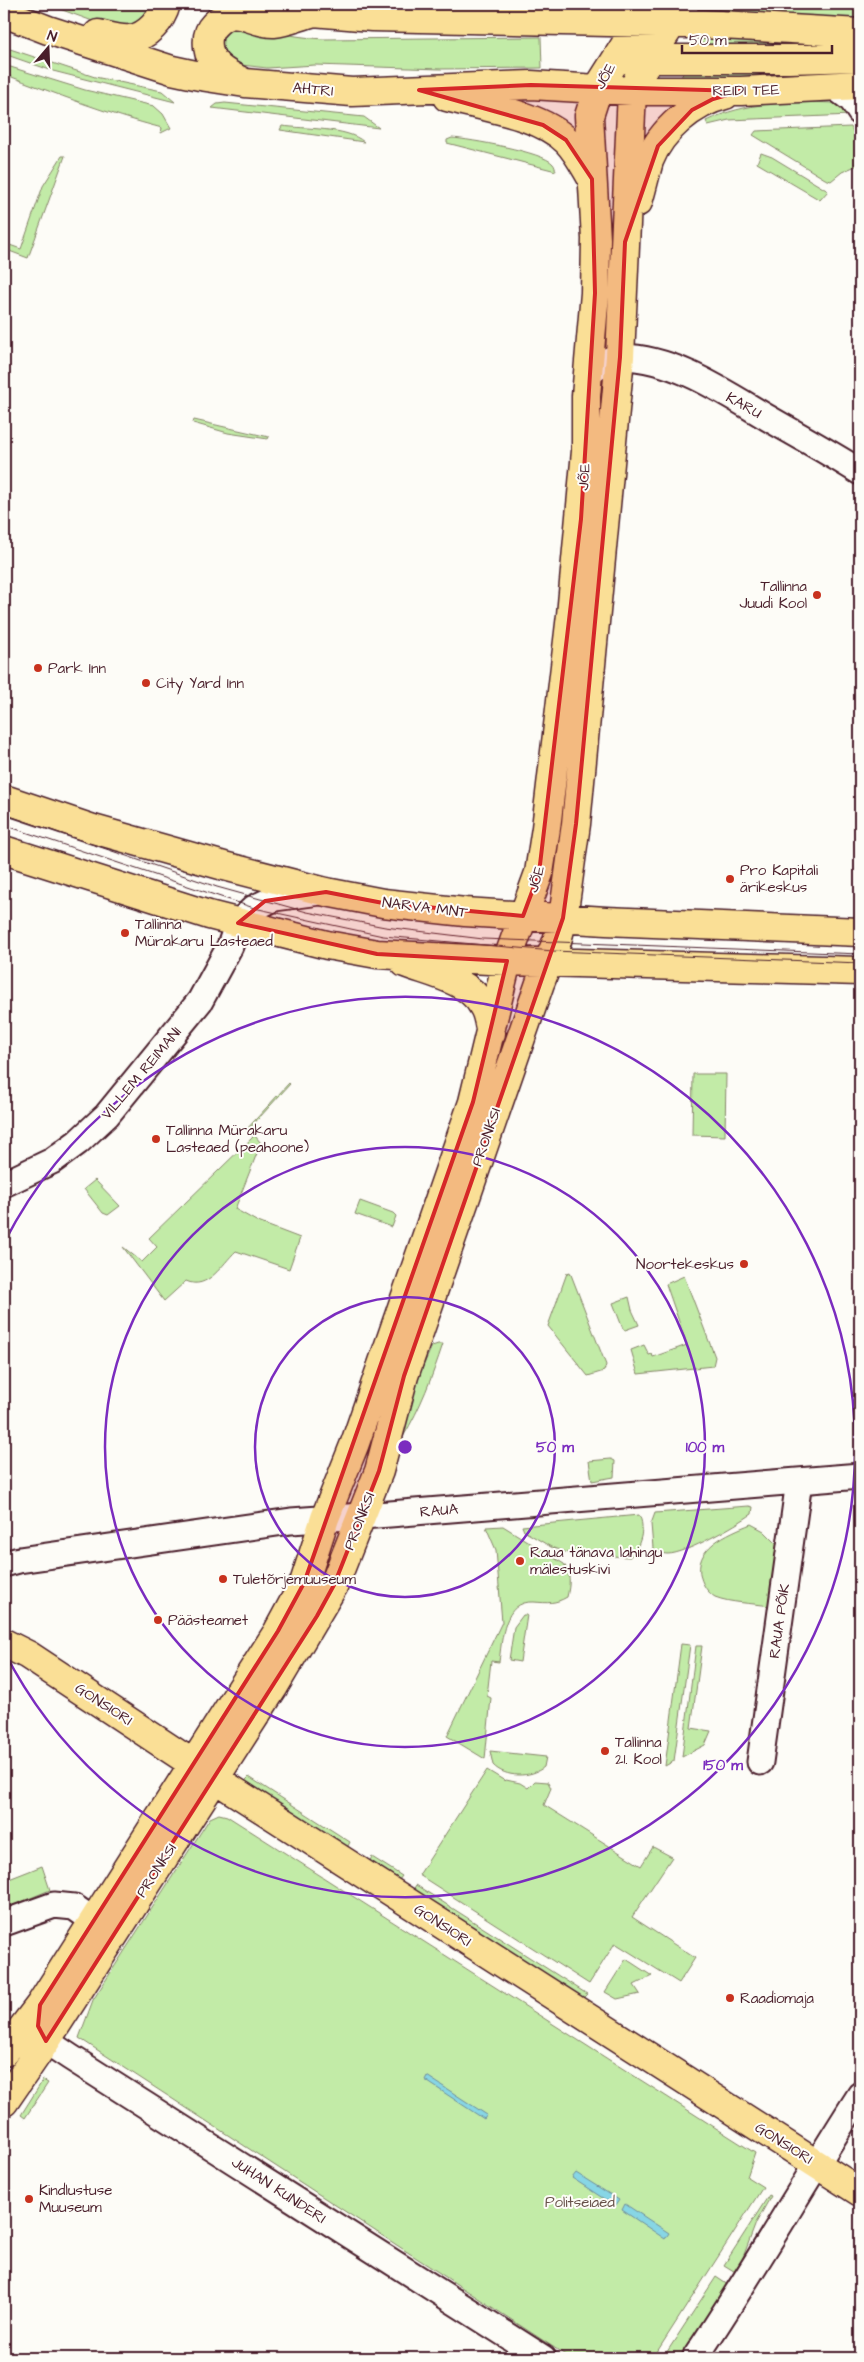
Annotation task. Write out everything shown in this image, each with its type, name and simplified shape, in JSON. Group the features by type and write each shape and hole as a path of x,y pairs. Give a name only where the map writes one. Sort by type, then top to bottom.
{"main road":[{"path":"4,13 130,39 152,27 160,18 166,4"},
{"path":"278,4 313,12 372,17 580,22 646,13 679,14 860,33"},
{"path":"245,83 224,72 210,58 208,36 210,29 218,20 239,14 274,23 313,12"},
{"name":"AHTRI","path":"4,13 48,30 172,70 245,83 352,92 531,85 598,88 631,68"},
{"name":"JÕE","path":"549,961 563,918 576,824 620,357 631,68 646,13"},
{"name":"JÕE","path":"506,961 539,873 552,782 581,519 596,239 589,116 598,88 631,68 679,14"},
{"path":"580,22 602,33 631,68 860,57"},
{"name":"REIDI TEE","path":"631,68 741,91 848,86"},
{"path":"419,90 523,117 543,125 566,140 592,179"},
{"path":"625,242 650,161 671,128 692,110 713,98 741,91"},
{"name":"NARVA MNT","path":"4,799 93,829 267,878 383,903 523,916 860,932"},
{"path":"4,850 238,923 377,954 506,961 860,971"},
{"path":"377,954 451,980 470,990 484,1006 491,1033"},
{"name":"PRONKSI","path":"4,2052 40,2005 94,1921 192,1763 278,1631 297,1596 355,1443 473,1102 491,1033 506,961"},
{"name":"PRONKSI","path":"4,2102 46,2041 214,1778 317,1616 334,1585 379,1471 404,1376 549,961"},
{"name":"GONSIORI","path":"4,1628 28,1655"},
{"name":"GONSIORI","path":"4,1643 28,1655 214,1778 860,2192"}],"street":[{"path":"848,86 852,100 860,112"},
{"path":"589,374 601,364 620,357"},
{"name":"KARU","path":"620,357 646,360 678,369 860,472"},
{"path":"238,923 254,908 270,899 326,892"},
{"name":"VILLEM REIMANI","path":"4,1184 52,1161 78,1142 107,1115 200,1001 230,946 238,923"},
{"name":"RAUA","path":"9,1561 325,1518 860,1476"},
{"name":"RAUA PÕIK","path":"760,1762 799,1481"},
{"path":"4,1923 54,1905 74,1907 94,1921"},
{"path":"40,2005 38,2026 46,2041"},
{"name":"JUHAN KUNDERI","path":"46,2041 543,2358"},
{"path":"695,2358 743,2286 860,2095"}],"highlighted area":[{"path":"531,85 741,91 713,99 692,110 658,146 625,242 620,357 576,824 563,918 404,1376 379,1471 334,1585 317,1616 46,2041 38,2026 40,2005 278,1631 304,1583 473,1102 507,961 377,954 238,923 265,901 326,892 383,903 523,916 539,873 581,519 595,293 592,179 566,140 543,125 419,90"}],"green space":[{"path":"46,4 154,4 138,27 98,23"},
{"path":"722,4 860,4 860,19 717,12"},
{"path":"232,27 323,39 541,37 542,68 440,69 315,65 267,68 233,64 223,54 222,40"},
{"path":"702,37 776,41 776,47 698,46"},
{"path":"4,47 95,77 162,91 175,102 53,71 4,54"},
{"path":"4,65 85,90 154,106 163,114 171,128 161,133 162,128 102,110 43,89 4,74"},
{"path":"824,71 824,76 683,79 681,77 684,72"},
{"path":"800,102 840,105 852,115 729,120 708,125 706,121 752,106"},
{"path":"225,103 364,117 379,128 212,108 217,104"},
{"path":"282,126 336,131 356,137 364,142 280,130"},
{"path":"851,127 860,147 860,164 842,172 831,181 753,135 756,131"},
{"path":"452,138 536,155 547,159 553,164 556,171 447,143 447,140"},
{"path":"761,153 772,157 828,191 820,200 757,163"},
{"path":"62,156 65,156 28,258 4,249 4,243 21,249 43,186"},
{"path":"194,420 269,437 268,439 228,433 193,423"},
{"path":"693,1074 726,1074 725,1136 692,1135"},
{"path":"289,1083 249,1129 261,1143 235,1209 258,1222 300,1238 289,1269 236,1251 214,1275 201,1282 186,1281 164,1301 123,1247 142,1262 157,1247 149,1238 253,1137 246,1130"},
{"path":"95,1180 120,1206 108,1215 103,1213 84,1189"},
{"path":"360,1201 393,1213 396,1216 392,1227 355,1214"},
{"path":"570,1272 606,1365 604,1371 588,1376 548,1326 567,1273"},
{"path":"684,1276 715,1357 713,1366 638,1374 631,1350 644,1345 649,1355 652,1354 653,1357 687,1345 666,1284"},
{"path":"629,1297 632,1310 639,1325 625,1330 613,1303"},
{"path":"443,1344 430,1380 421,1403 403,1437 401,1436 413,1389 432,1346"},
{"path":"611,1459 615,1461 614,1477 592,1481 589,1461"},
{"path":"753,1507 752,1514 698,1544 676,1553 668,1554 653,1548 651,1524 655,1513"},
{"path":"639,1515 642,1525 641,1537 637,1548 630,1557 570,1554 551,1547 524,1531 522,1526"},
{"path":"751,1524 764,1531 777,1544 769,1606 734,1602 715,1597 706,1589 701,1578 700,1567 702,1558 707,1550 723,1537"},
{"path":"503,1526 564,1564 569,1576 569,1584 567,1597 551,1603 524,1603 516,1607 510,1614 503,1633 499,1662 491,1661 487,1696 491,1698 485,1759 447,1736 502,1622 496,1550 486,1527"},
{"path":"523,1615 527,1615 520,1662 509,1660 514,1627"},
{"path":"681,1644 690,1645 674,1761 665,1766"},
{"path":"696,1646 702,1646 691,1728 711,1731 705,1745 682,1757"},
{"path":"490,1751 546,1757 544,1767 539,1771 525,1775 504,1772 493,1765"},
{"path":"487,1770 505,1781 520,1783 528,1788 535,1781 548,1782 551,1788 544,1805 641,1866 653,1847 672,1857 632,1917 695,1958 679,1983 615,1943 589,1984 419,1875"},
{"path":"249,1777 350,1842 347,1848 245,1781"},
{"name":"Politseiaed","path":"219,1814 227,1816 755,2153 747,2177 763,2187 653,2358 570,2358 79,2038 93,2000 210,1818"},
{"path":"372,1857 402,1876 399,1880 369,1862"},
{"path":"42,1866 50,1890 4,1909 4,1881"},
{"path":"416,1885 587,1994 583,1998 413,1890"},
{"path":"626,1959 652,1976 634,1985 640,1994 617,1999 605,1992"},
{"path":"43,2080 48,2083 25,2118 21,2115"},
{"path":"769,2195 771,2196 756,2223 737,2273 724,2265"},
{"path":"716,2277 728,2285 681,2358 663,2358"}],"water":[{"path":"427,2076 487,2115 484,2119 425,2080"},
{"path":"576,2173 619,2200 615,2206 572,2178"},
{"path":"625,2204 669,2233 665,2239 622,2210"}],"tram line":[{"path":"4,814 217,887 307,912 385,927 483,939 860,954"},
{"path":"4,825 254,908 383,936 553,951 860,963"}],"place":[{"name":"Tallinna Juudi Kool","path":"817,595"},
{"name":"Park Inn","path":"38,668"},
{"name":"City Yard Inn","path":"146,683"},
{"name":"Pro Kapitali ärikeskus","path":"730,879"},
{"name":"Tallinna Mürakaru Lasteaed","path":"125,933"},
{"name":"Tallinna Mürakaru Lasteaed (peahoone)","path":"156,1139"},
{"name":"Noortekeskus","path":"744,1264"},
{"name":"Raua tänava lahingu mälestuskivi","path":"520,1561"},
{"name":"Tuletõrjemuuseum","path":"223,1579"},
{"name":"Päästeamet","path":"158,1620"},
{"name":"Tallinna 21. Kool","path":"605,1751"},
{"name":"Raadiomaja","path":"730,1998"},
{"name":"Kindlustuse Muuseum","path":"29,2199"}]}
